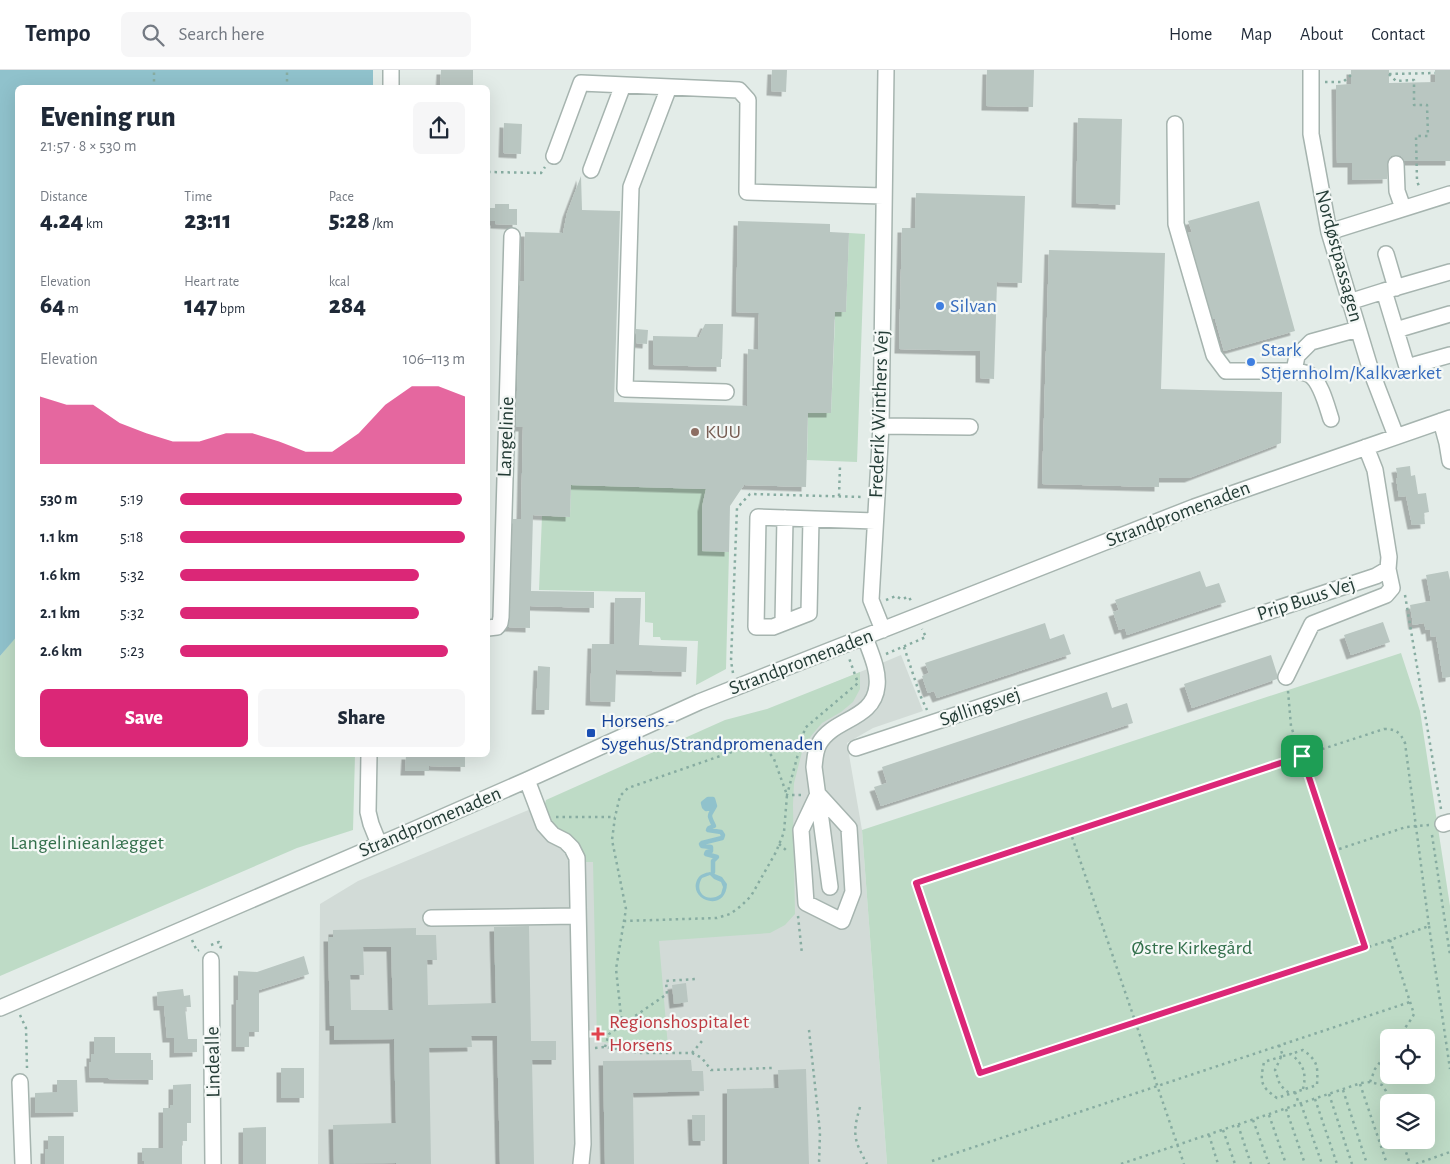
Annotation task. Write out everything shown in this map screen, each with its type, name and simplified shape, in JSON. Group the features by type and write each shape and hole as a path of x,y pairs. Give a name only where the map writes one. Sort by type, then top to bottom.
{"street":[{"path":"391,70 391,85"},
{"name":"Frederik Winthers Vej","path":"883,630 871,600 881,426 886,70"},
{"name":"Nordøstpassagen","path":"1311,70 1312,134 1330,232 1371,371 1396,436"},
{"path":"554,156 581,83 739,90 748,100 747,192 883,196"},
{"path":"591,170 622,85"},
{"path":"669,87 631,187 625,389 726,392"},
{"path":"1175,124 1176,224 1214,355 1226,371 1294,371 1310,375 1323,394 1331,419"},
{"path":"1396,164 1397,191 1403,208"},
{"path":"1330,232 1450,194"},
{"name":"Langelinie","path":"490,628 496,627 500,623 501,617 512,236"},
{"path":"1386,254 1396,330 1407,367 1450,355"},
{"path":"1350,302 1450,272"},
{"path":"1396,330 1450,314"},
{"path":"1294,371 1297,356 1311,342 1358,328"},
{"path":"1445,420 1450,462"},
{"name":"Strandpromenaden","path":"0,1008 527,780 699,702 1194,507 1445,420"},
{"path":"881,426 970,427"},
{"path":"1286,677 1312,624 1386,595 1392,588 1375,470 1366,446"},
{"path":"811,519 809,613 773,627 756,627 758,517 876,521"},
{"path":"783,623 785,518"},
{"name":"Prip Buus Vej","path":"1104,665 1376,576 1388,569"},
{"path":"830,887 814,767 815,755 825,735 834,728 861,714 870,706 875,696 876,673 865,637"},
{"name":"Søllingsvej","path":"856,748 1104,665"},
{"path":"370,757 368,812 380,844"},
{"path":"527,780 547,830 565,841 572,848 577,858 582,1048 583,1152 581,1164"},
{"path":"818,794 849,828 853,892 842,921 806,903 801,830 818,794"},
{"path":"431,918 578,916"},
{"name":"Lindealle","path":"211,960 213,1164"},
{"path":"20,1082 23,1164"}],"path":[{"path":"154,70 154,85"},
{"path":"287,70 287,85"},
{"path":"1417,181 1416,136 1428,136 1427,104 1414,105 1414,80 1396,81 1389,74 1435,73"},
{"path":"1333,82 1343,82 1351,75"},
{"path":"490,172 541,174 554,156"},
{"path":"839,496 840,466"},
{"path":"1392,588 1402,588 1405,592 1441,824 1450,955"},
{"path":"903,647 920,695 934,722"},
{"path":"1286,677 1291,726 1365,947"},
{"path":"1429,926 980,1073 916,883 1384,729 1393,730 1401,734 1405,743 1450,1069"},
{"path":"622,1025 616,969 624,921 626,909 612,840 620,796 628,788 748,746 764,747 774,759 787,795 784,832 751,896 730,914 717,918 624,921"},
{"path":"540,816 615,817"},
{"path":"1333,851 1406,827 1441,824"},
{"path":"1070,831 1184,1164"},
{"path":"1390,940 1414,1014 1404,1029"},
{"path":"604,1048 609,1034 667,994 666,982 695,979"},
{"path":"15,1002 26,1028 27,1076 20,1082"},
{"path":"932,1161 1410,1002"},
{"path":"809,1030 820,1132 819,1164"},
{"path":"692,1053 702,1042"},
{"path":"1279,1045 1282,1057 1275,1070 1280,1085 1290,1094"},
{"path":"582,1048 604,1048 639,1053 692,1053 702,1058 711,1070 773,1068"},
{"path":"1303,1050 1313,1058 1318,1070 1317,1085 1277,1098 1265,1089 1261,1078 1264,1062 1282,1057 1303,1050"},
{"path":"1291,1054 1300,1062 1306,1078 1302,1090"},
{"path":"1370,1082 1380,1062"},
{"path":"1120,1164 1133,1162 1360,1084 1370,1082 1382,1085 1387,1094"},
{"path":"1360,1084 1387,1164"},
{"path":"1343,1090 1367,1164"},
{"path":"1295,1092 1322,1164"},
{"path":"1329,1094 1352,1164"},
{"path":"1315,1099 1337,1164"},
{"path":"860,1107 855,1124 855,1138 857,1146 867,1164"},
{"path":"1286,1109 1305,1164"},
{"path":"1269,1115 1286,1164"},
{"path":"1254,1120 1268,1164"},
{"path":"1238,1125 1252,1164"},
{"path":"1223,1130 1234,1164"},
{"path":"1209,1135 1218,1164"},
{"path":"1405,1149 1410,1164"},
{"path":"1416,1164 1450,1152"}],"shaded area":[{"name":"Regionshospitalet Horsens","path":"901,655 923,711 873,728 847,743 862,830 887,1164 318,1164 320,904 358,881"}],"green space":[{"path":"849,233 865,234 857,462 807,460 808,413 831,413 835,320 827,312 846,312"},
{"path":"571,485 706,489 702,507 702,550 729,552 726,669 696,685 698,641 661,640 660,637 653,637 653,623 645,622 645,592 539,590 542,516 570,517"},
{"name":"Langelinieanlægget","path":"15,637 15,757 355,757 353,830 297,848 0,976 0,656"},
{"name":"Østre Kirkegård","path":"1401,653 1420,711 1450,906 1450,1164 887,1164 862,830"},
{"path":"860,672 860,689 853,702 841,712 822,723 811,736 802,752 794,783 793,805 795,914 785,925 770,933 659,941 668,1047 637,1047 597,1041 593,862 584,862 558,833 547,815 546,800 725,720 767,709"}],"water":[{"path":"0,70 373,70 373,85 15,85 15,638 0,656"},
{"path":"710,872 722,877 727,884 721,899 715,901 708,901 702,898 698,894 696,887 698,878","holes":["710,875 721,882 723,887 721,894 711,898 703,895 699,888 702,878"]}],"building":[{"path":"441,70 473,70 473,85 440,85"},
{"path":"772,70 787,70 786,92 771,91"},
{"path":"987,70 1034,70 1033,107 986,106"},
{"path":"1351,70 1389,70 1389,83 1435,82 1435,70 1450,70 1450,161 1405,161 1401,156 1395,155 1391,156 1388,160 1387,179 1352,180 1352,163 1337,163 1336,85 1351,84"},
{"path":"1078,118 1122,119 1120,205 1076,203"},
{"path":"504,123 522,124 521,154 503,153"},
{"path":"581,176 582,210 620,211 614,402 747,406 748,349 758,350 759,313 736,312 738,221 830,224 830,232 849,233 846,312 835,312 831,413 808,413 806,487 744,485 730,506 729,552 702,551 702,507 706,489 571,485 570,517 533,515 531,591 594,592 594,608 530,606 530,628 508,627 510,617 513,519 521,519 523,427 516,427 520,281 524,281 525,232 563,233 567,213"},
{"path":"916,193 1025,196 1022,283 997,282 994,379 980,378 980,351 899,349 902,228 915,228"},
{"path":"1259,201 1295,331 1224,351 1188,233 1192,232 1188,221"},
{"path":"495,204 509,204 509,209 517,209 517,225 495,224 495,221 490,221 490,208 495,208"},
{"path":"1049,250 1165,253 1161,389 1282,392 1281,443 1189,478 1159,478 1159,487 1042,484"},
{"path":"705,324 723,324 721,367 653,365 653,336 699,337"},
{"path":"636,329 648,330 647,344 636,343"},
{"path":"1410,466 1411,476 1415,475 1418,494 1426,493 1429,512 1424,513 1425,524 1412,525 1406,496 1399,497 1396,468"},
{"path":"1200,571 1206,587 1219,583 1226,602 1127,635 1125,628 1119,630 1113,612 1119,610 1115,600"},
{"path":"1448,571 1450,580 1450,677 1443,678 1436,636 1431,637 1430,629 1426,630 1424,623 1413,625 1410,605 1431,601 1426,575"},
{"path":"615,598 641,598 639,645 687,647 686,672 616,670 615,702 590,701 592,644 614,644"},
{"path":"1383,622 1390,642 1351,655 1344,635"},
{"path":"1045,623 1050,639 1064,634 1071,654 937,698 934,691 928,693 922,676 929,673 925,663"},
{"path":"1271,655 1277,679 1192,708 1184,684"},
{"path":"538,666 550,667 549,710 536,710"},
{"path":"1107,692 1112,708 1127,703 1133,723 881,806 874,787 887,783 882,767"},
{"path":"406,757 465,757 465,767 429,766 429,771 405,771"},
{"path":"529,926 531,1041 556,1041 556,1060 532,1060 534,1164 500,1164 497,1036 471,1036 472,1047 429,1048 431,1164 334,1164 333,1125 396,1123 394,1039 334,1040 334,1026 330,1026 328,937 333,937 333,930 416,928 416,935 436,935 437,960 427,960 428,1005 496,1003 494,927","holes":["363,947 391,947 393,1010 351,1010 350,975 364,975"]},
{"path":"304,956 309,974 259,990 259,1032 249,1032 249,1047 236,1047 238,971 257,972"},
{"path":"686,983 688,1002 674,1004 672,985"},
{"path":"183,989 184,996 190,995 191,1007 185,1007 188,1039 197,1039 197,1052 174,1053 174,1038 167,1038 164,1006 158,1006 157,992"},
{"path":"94,1037 115,1037 115,1053 151,1053 153,1080 90,1078 89,1062 91,1062 91,1054 94,1054"},
{"path":"691,1060 692,1071 703,1071 704,1091 633,1093 634,1164 605,1164 603,1061"},
{"path":"281,1068 304,1068 304,1098 281,1098"},
{"path":"806,1069 809,1164 727,1164 727,1089 779,1088 778,1070"},
{"path":"57,1080 77,1080 78,1112 35,1113 35,1093 57,1092"},
{"path":"191,1084 191,1123 187,1123 187,1141 182,1141 182,1164 144,1164 144,1161 142,1161 142,1148 163,1148 163,1108 170,1108 170,1105 173,1105 173,1085"},
{"path":"692,1115 705,1115 705,1141 693,1141"},
{"path":"266,1127 266,1164 243,1164 243,1128"},
{"path":"48,1136 64,1136 64,1164 45,1164 45,1149 48,1149"}],"waterway":[{"path":"708,804 710,805 707,807 707,802 712,802 712,808 706,809 703,803 708,799 713,799 715,806 710,815 714,826 708,830 721,832 723,835 722,838 701,844 702,846 711,847 711,851 706,854 717,857 713,861 713,872"}],"place":[{"name":"Silvan","path":"940,306"},
{"name":"Stark Stjernholm/Kalkværket","path":"1251,362"},
{"name":"KUU","path":"695,432"},
{"name":"Horsens - Sygehus/Strandpromenaden","path":"591,733"},
{"name":"Regionshospitalet Horsens","path":"598,1034"}],"route":[{"path":"1302,756 1365,947 980,1073 916,883 1302,756"}]}
